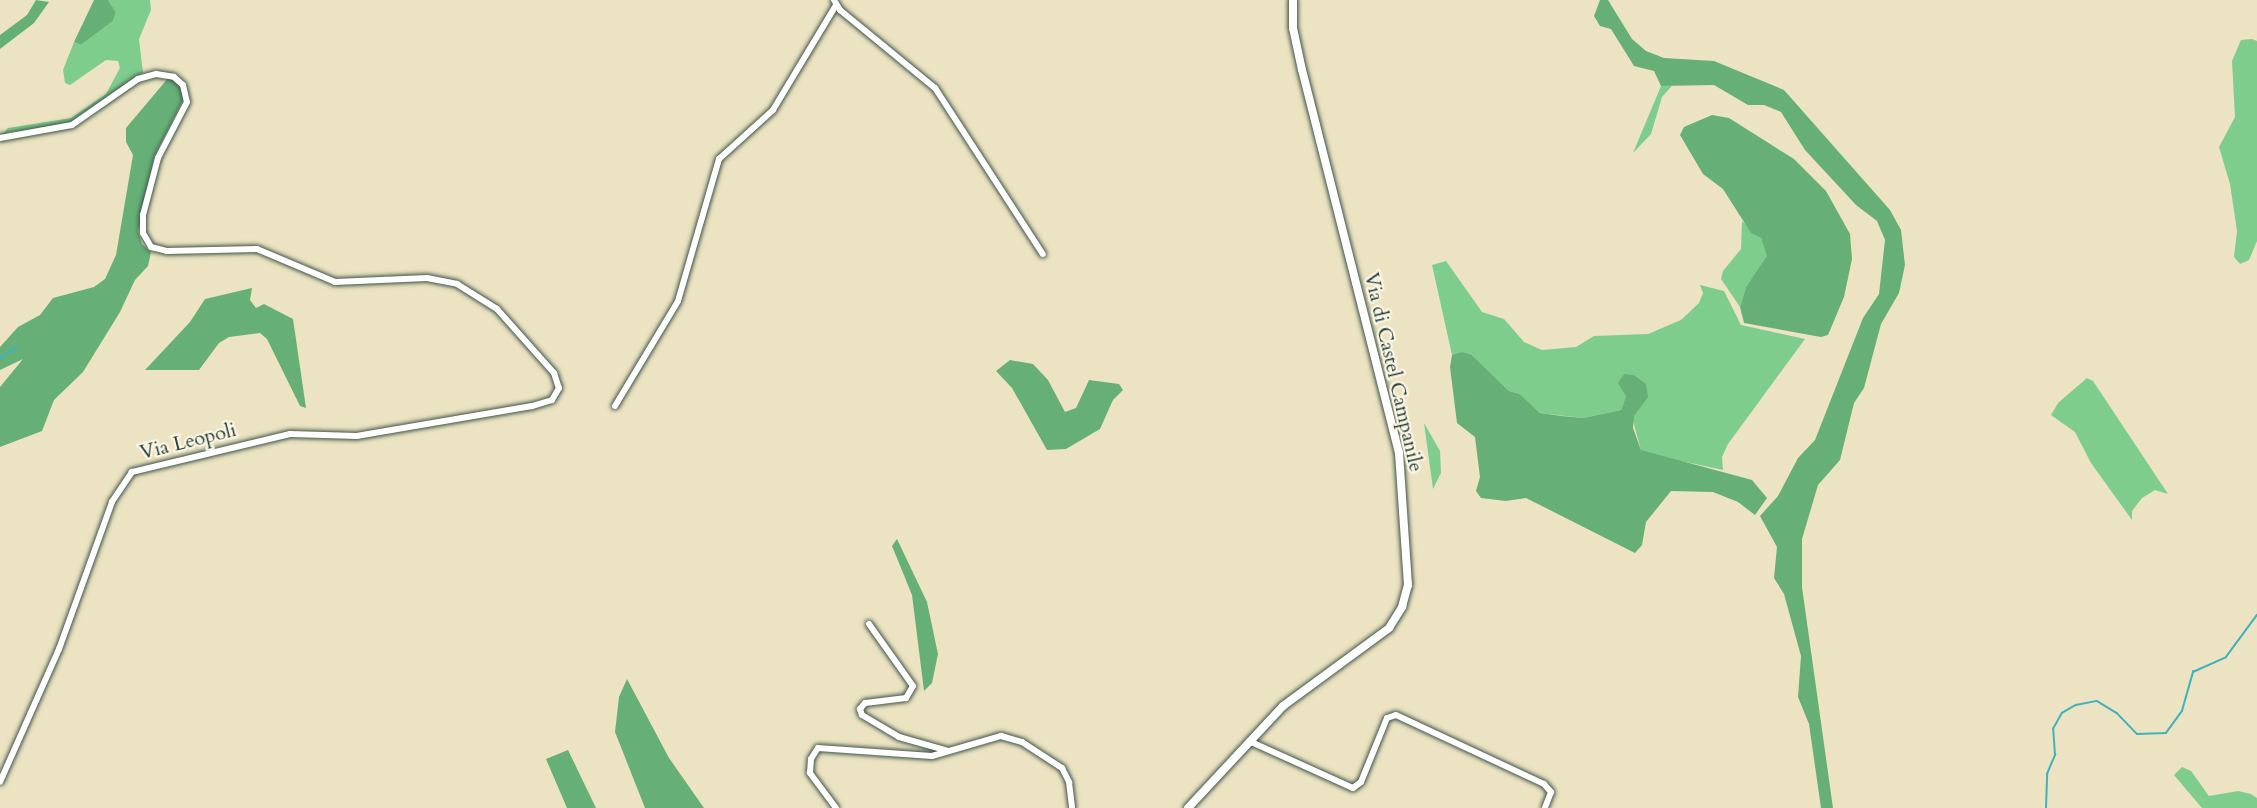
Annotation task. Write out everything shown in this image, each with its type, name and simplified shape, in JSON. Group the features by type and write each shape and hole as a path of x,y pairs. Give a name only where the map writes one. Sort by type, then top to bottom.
{"street":[{"name":"Via di Castel Campanile","path":"1188,808 1292,698 1389,628 1403,604 1408,581 1396,440 1302,70 1293,28 1293,0"},
{"path":"615,406 678,301 719,159 773,110 835,2 935,88 1043,254"},
{"name":"Via Leopoli","path":"0,138 72,125 138,79 152,74 174,77 183,85 187,102 153,175 142,221 148,243 161,251 257,249 330,280 427,278 453,283 477,294 497,309 554,373 558,391 545,403 445,423 351,436 290,434 153,464 128,476 112,502 57,655 0,782"},
{"path":"869,624 913,686 906,698 865,704 860,709 862,715 910,742 954,752"},
{"path":"1249,741 1353,788 1361,782 1386,720 1396,715 1546,785 1551,794 1545,808"},
{"path":"836,808 810,773 811,759 818,748 917,756 954,752 997,736 1018,740 1064,771 1070,785 1072,808"}],"green space":[{"path":"36,0 49,2 34,23 0,49 0,35 27,15"},
{"path":"94,0 108,0 116,12 113,21 81,45 74,42"},
{"path":"108,0 150,0 151,10 139,39 143,73 81,118 60,126 9,132 0,137 8,128 71,118 106,94 120,68 118,61 106,60 70,85 65,83 63,70 74,42 81,45 113,21 116,12"},
{"path":"1600,0 1608,0 1632,39 1646,51 1664,58 1714,61 1784,90 1890,210 1901,230 1905,265 1899,293 1881,324 1864,388 1854,403 1840,460 1818,485 1802,539 1802,587 1833,808 1821,808 1809,724 1798,697 1801,656 1784,594 1774,578 1777,547 1760,516 1778,496 1798,458 1815,440 1863,318 1879,294 1885,240 1877,221 1856,205 1805,150 1781,112 1764,105 1748,105 1714,85 1661,86 1654,71 1634,66 1611,29 1600,26 1594,16"},
{"path":"2241,40 2257,41 2257,241 2249,260 2240,264 2234,257 2237,231 2230,184 2219,147 2235,117 2232,61"},
{"path":"169,77 179,84 185,96 154,157 138,231 142,244 151,252 148,266 135,280 120,312 83,372 54,400 42,431 0,447 0,387 23,359 0,370 0,347 18,327 40,315 53,298 94,287 105,279 116,255 133,155 126,142 126,128"},
{"path":"1661,86 1672,86 1662,97 1651,134 1633,153"},
{"path":"1712,115 1729,118 1794,159 1826,191 1850,234 1852,259 1844,297 1828,335 1821,337 1744,323 1740,307 1746,287 1767,256 1761,238 1751,233 1723,189 1703,174 1680,135 1684,127"},
{"path":"1742,221 1761,238 1768,256 1746,287 1740,307 1721,279 1723,271 1741,249"},
{"path":"1446,261 1482,312 1504,319 1524,342 1542,350 1576,347 1594,336 1648,334 1681,320 1699,303 1703,293 1700,285 1724,291 1741,325 1805,339 1728,444 1722,457 1723,470 1648,454 1641,450 1626,396 1621,410 1583,418 1540,413 1520,394 1509,391 1472,355 1452,355 1432,265"},
{"path":"252,288 250,300 256,308 264,304 293,319 306,408 300,406 267,339 260,333 229,337 219,343 199,370 145,370 190,322 205,299"},
{"path":"1462,352 1472,355 1509,391 1520,394 1540,413 1562,416 1583,418 1621,410 1626,396 1618,383 1624,374 1634,375 1646,384 1648,397 1634,416 1633,428 1641,450 1752,480 1767,498 1755,515 1738,502 1713,492 1671,491 1646,522 1642,545 1635,553 1526,498 1506,501 1481,498 1476,491 1480,477 1475,437 1457,423 1450,367 1452,355"},
{"path":"1010,360 1033,364 1048,380 1065,412 1076,408 1089,380 1119,384 1123,390 1113,400 1100,429 1066,449 1047,450 1012,388 996,371"},
{"path":"2087,378 2093,381 2168,494 2155,490 2142,498 2132,511 2132,520 2091,463 2075,432 2051,415 2058,403"},
{"path":"1424,423 1440,451 1441,473 1433,489"},
{"path":"897,539 927,602 938,654 932,683 924,691 912,595 892,546"},
{"path":"627,679 669,758 704,808 645,808 615,732 619,697"},
{"path":"568,750 596,808 567,808 546,759"},
{"path":"2182,767 2191,771 2209,796 2238,791 2251,794 2257,798 2257,808 2202,808 2174,775"}],"waterway":[{"path":"0,358 17,347"},
{"path":"2046,808 2047,774 2055,755 2053,729 2062,713 2076,705 2097,701 2117,713 2137,734 2166,733 2182,711 2193,672 2226,657 2257,615"}]}
